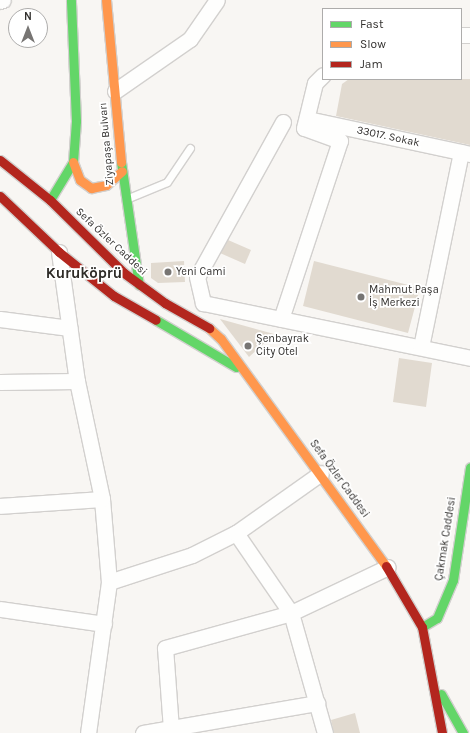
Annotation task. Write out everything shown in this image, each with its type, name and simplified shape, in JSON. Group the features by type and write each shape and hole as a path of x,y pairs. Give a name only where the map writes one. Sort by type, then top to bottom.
{"main road":[{"path":"71,0 76,121 73,162 80,180 91,188 106,185 122,171"},
{"name":"Ziyapaşa Bulvarı","path":"106,0 124,199 139,285"},
{"name":"Sefa Özler Caddesi","path":"0,160 50,200 139,285 202,321 221,339 241,370 321,473 400,586 422,626 435,682"},
{"path":"50,200 73,162"},
{"name":"Sefa Özler Caddesi","path":"0,196 59,252 114,296 241,370"},
{"name":"Çakmak Caddesi","path":"422,626 437,618 453,580 470,467"},
{"path":"435,682 442,733"},
{"path":"435,682 462,733"}],"street":[{"path":"115,91 190,39 218,0"},
{"path":"281,320 340,141 304,128 315,84 322,76"},
{"name":"33017. Sokak","path":"307,119 466,153"},
{"path":"283,122 197,277 203,304 470,358"},
{"path":"421,347 466,153"},
{"path":"59,252 77,381 102,499 109,582 88,733"},
{"path":"0,319 69,328"},
{"path":"0,382 77,381"},
{"path":"109,582 192,555 236,533 321,473"},
{"path":"0,506 102,499"},
{"path":"236,533 290,613 325,733"},
{"path":"171,729 165,648 290,613 388,567"},
{"path":"0,609 104,624"},
{"path":"143,733 317,703"}],"lane":[{"path":"124,199 167,182 190,148"}],"building":[{"path":"470,79 470,145 336,116 342,84 348,80"},
{"path":"228,240 251,250 245,264 220,253"},
{"name":"Yeni Cami","path":"184,261 185,282 158,283 151,278 151,263"},
{"name":"Mahmut Paşa İş Merkezi","path":"314,261 420,288 408,333 303,306"},
{"name":"Şenbayrak City Otel","path":"220,319 274,334 249,357"},
{"path":"399,358 432,363 426,407 393,402"},
{"path":"355,713 360,733 334,733 331,720"}],"traffic: fast":[{"path":"50,200 73,162 76,121 71,0"},
{"path":"121,162 139,285"},
{"path":"156,320 236,367"},
{"path":"422,627 437,618 453,580 470,467"},
{"path":"441,694 463,733"}],"traffic: slow":[{"path":"106,0 121,162"},
{"path":"73,162 80,180 91,188 106,185 122,171"},
{"path":"209,328 221,339 386,566"}],"traffic: jam":[{"path":"0,160 50,200 124,273 165,303 209,328"},
{"path":"0,196 59,252 114,296 156,320"},
{"path":"386,566 422,627 442,733"}],"place":[{"name":"Yeni Cami","path":"168,272"},
{"name":"Mahmut Paşa İş Merkezi","path":"361,297"},
{"name":"Şenbayrak City Otel","path":"248,346"}],"district":[{"name":"Kuruköprü","path":"84,274"}]}
